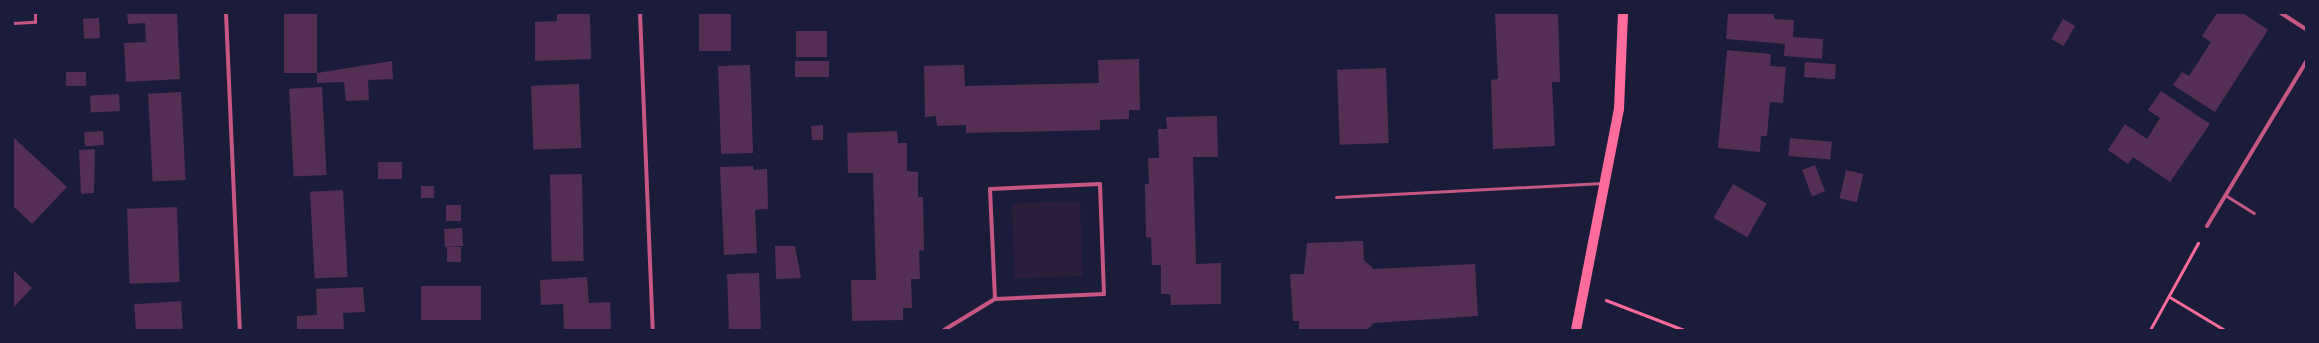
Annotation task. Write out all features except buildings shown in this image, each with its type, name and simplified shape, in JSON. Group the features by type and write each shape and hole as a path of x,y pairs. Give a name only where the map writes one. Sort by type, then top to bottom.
{"main road":[{"path":"1576,330 1606,183 1619,109 1623,13"}],"street":[{"path":"226,13 240,330"},
{"path":"640,13 653,330"},
{"path":"2281,13 2306,29"},
{"path":"2207,226 2306,62"},
{"path":"944,330 995,299 1104,294 1100,184 990,189 995,299"}],"lane":[{"path":"13,23 35,22 35,13"},
{"path":"1336,197 1606,183"},
{"path":"2225,195 2254,214"}],"path":[{"path":"2150,330 2170,297 2207,226"},
{"path":"2170,297 2225,330"},
{"path":"1625,305 1684,330"}],"shaded area":[{"path":"1080,201 1083,276 1015,278 1012,203"}]}
